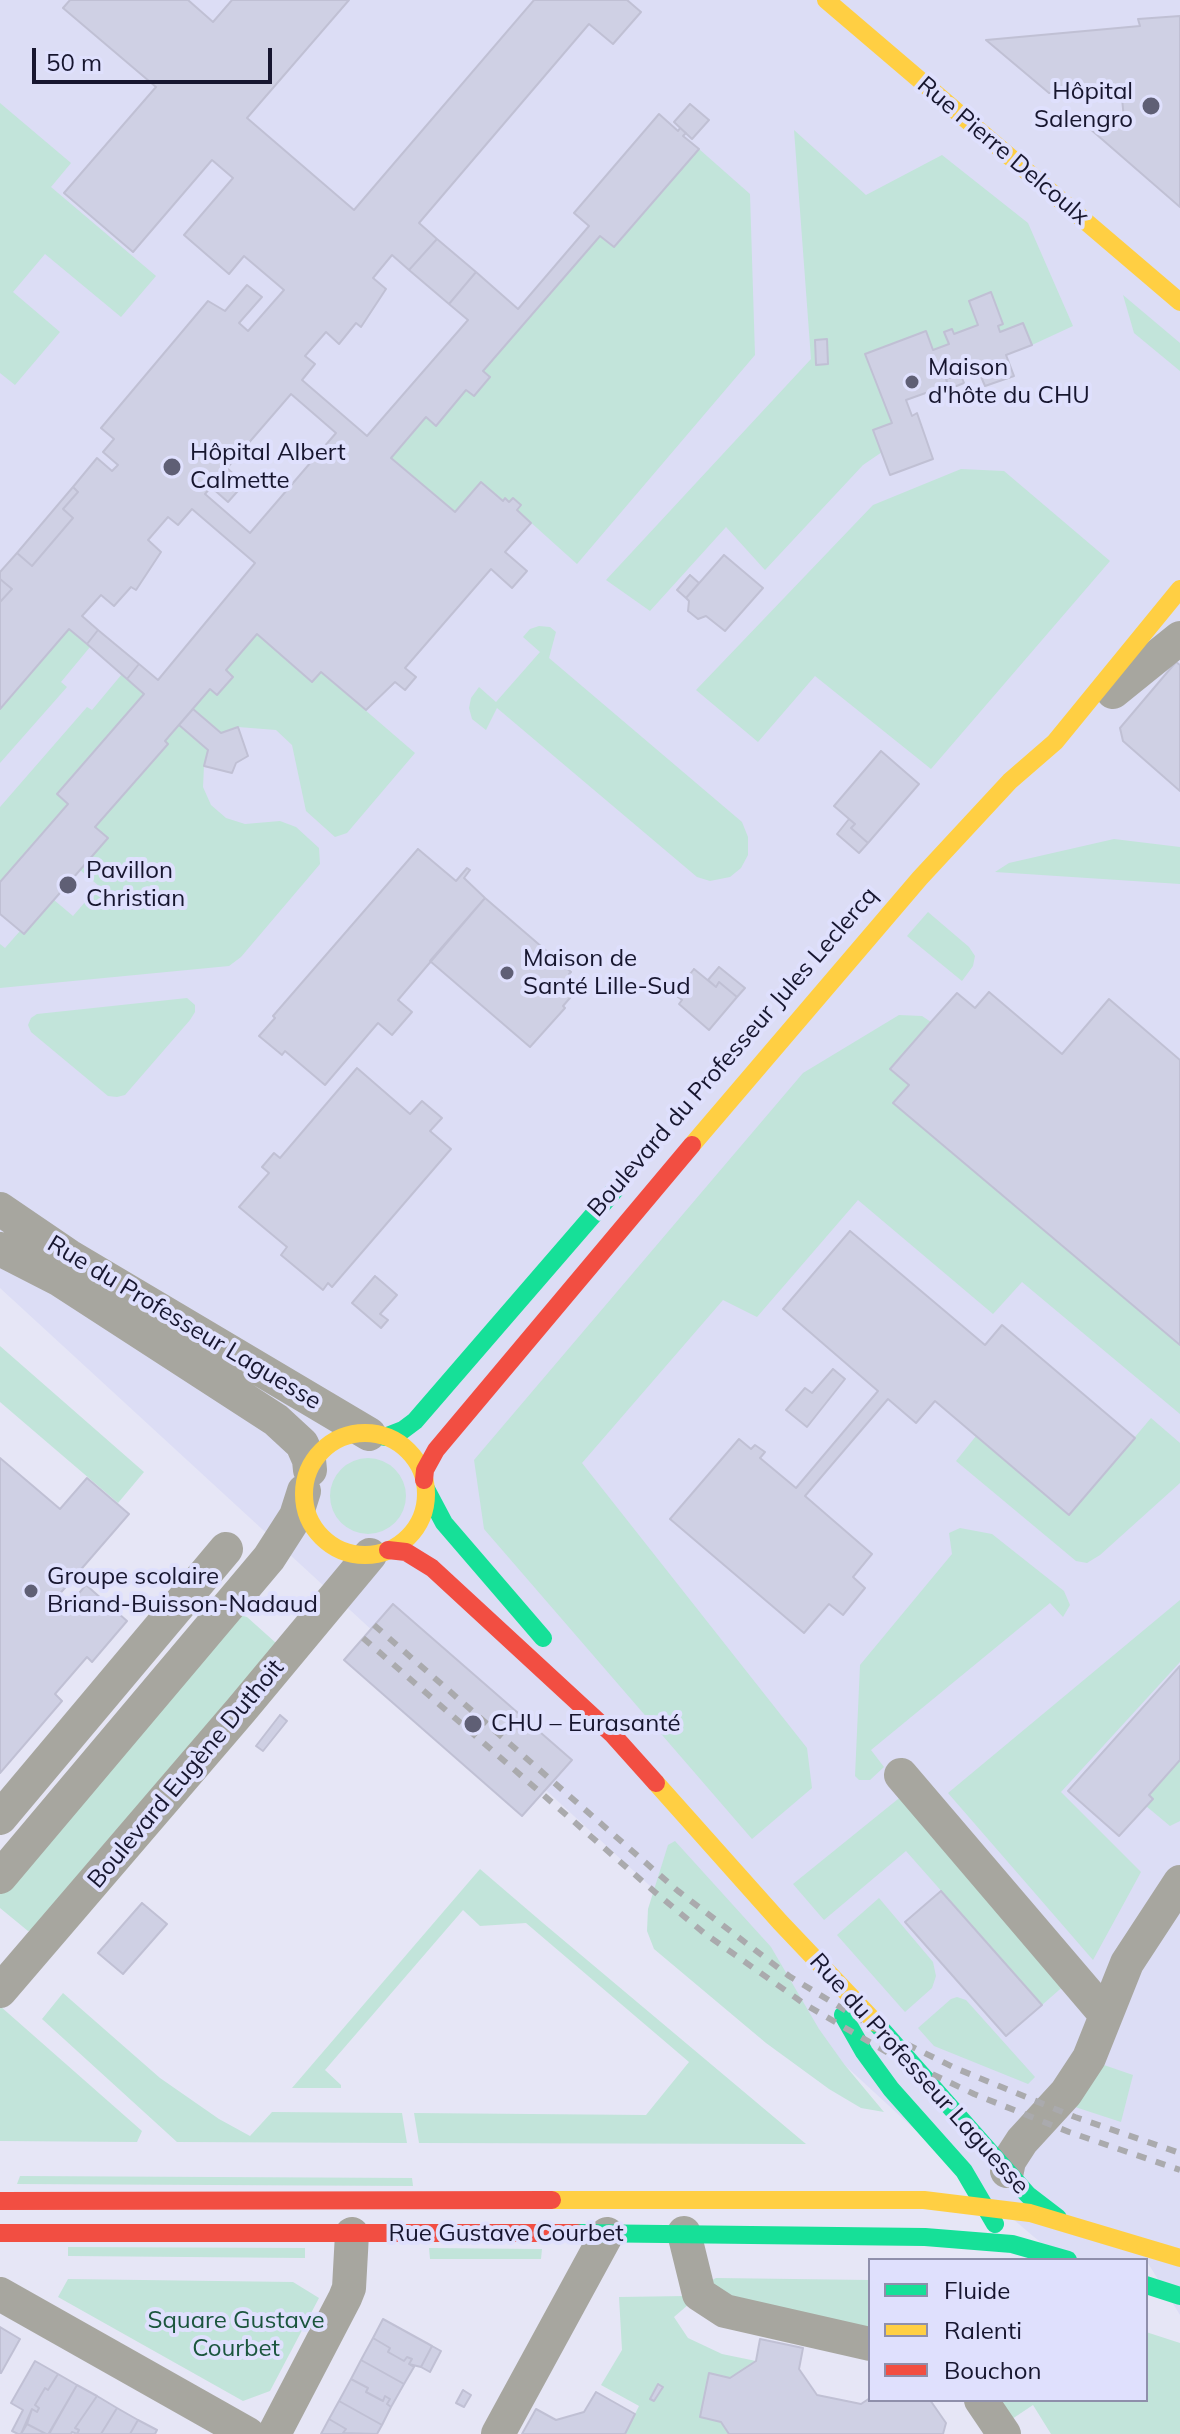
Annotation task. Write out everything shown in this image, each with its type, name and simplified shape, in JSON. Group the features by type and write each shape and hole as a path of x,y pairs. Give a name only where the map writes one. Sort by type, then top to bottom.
{"street":[{"name":"Rue Pierre Delcoulx","path":"826,0 1180,302"},
{"name":"Boulevard du Professeur Jules Leclercq","path":"1066,729 1180,589"},
{"name":"Boulevard du Professeur Jules Leclercq","path":"425,1484 429,1461 443,1442 685,1152 920,878 1010,781 1066,729 1180,638"},
{"name":"Boulevard du Professeur Jules Leclercq","path":"1026,742 1062,719 1099,686"},
{"name":"Boulevard du Professeur Jules Leclercq","path":"377,1435 403,1430 415,1421 633,1168"},
{"name":"Rue du Professeur Laguesse","path":"0,1209 69,1256 377,1435"},
{"name":"Rue du Professeur Laguesse","path":"0,1249 60,1280 276,1420 302,1444 309,1460 307,1481"},
{"path":"0,1877 269,1558 296,1516 318,1456 330,1445 353,1435 377,1435 401,1445 413,1457 435,1510 458,1542 550,1646"},
{"path":"307,1481 308,1515 320,1535 346,1552 379,1553 402,1542 419,1522 425,1506 425,1484"},
{"path":"0,1818 226,1549"},
{"name":"Rue du Professeur Laguesse","path":"379,1553 406,1552 432,1568 567,1690 662,1787"},
{"name":"Boulevard Eugène Duthoit","path":"0,1991 379,1553"},
{"name":"Rue du Professeur Laguesse","path":"570,1670 662,1787 780,1922 864,2009 1028,2195 1063,2221"},
{"path":"901,1775 1105,2014"},
{"path":"1007,2171 1009,2161 1022,2141 1066,2093 1089,2058 1127,1963 1180,1882"},
{"name":"Rue du Professeur Laguesse","path":"780,1922 833,1998 877,2071 964,2171 992,2220 1012,2244"},
{"name":"Rue Gustave Courbet","path":"0,2201 924,2200 985,2205 1063,2221"},
{"path":"1063,2221 1180,2258"},
{"name":"Rue Gustave Courbet","path":"0,2233 684,2233 925,2237 1012,2244 1061,2258"},
{"path":"684,2233 699,2294 725,2311 868,2344"},
{"path":"274,2434 349,2288 352,2234"},
{"path":"498,2434 607,2234"},
{"path":"1148,2286 1180,2296"},
{"path":"0,2294 248,2434"},
{"path":"982,2402 1004,2434"}],"shaded area":[{"path":"0,0 1180,0 1180,2315 1148,2263 1148,2258 1059,2258 999,2207 0,1288"}],"green space":[{"path":"0,103 71,163 51,187 156,276 121,317 45,254 13,292 60,332 15,385 0,373"},
{"path":"794,130 866,195 942,155 1028,223 1073,326 1032,345 1023,323 1000,332 998,326 1003,323 991,292 969,301 978,325 954,334 952,329 945,332 949,344 933,350 925,331 866,353 892,423 882,452 863,465 765,570 726,527 650,611 606,580 811,359"},
{"path":"699,149 750,194 755,355 577,564 517,510 513,498 509,502 505,499 455,512 391,458 426,417 436,425 466,390 474,396 490,378 483,371 600,236 615,247"},
{"path":"1123,295 1180,343 1180,371 1134,333"},
{"path":"961,469 1004,471 1110,561 931,769 815,676 758,742 696,690 873,505"},
{"path":"550,627 556,632 549,658 742,822 748,837 748,855 741,868 730,877 710,881 697,877 497,708 486,730 472,719 469,708 471,698 479,687 496,702 540,652 523,637 530,629"},
{"path":"69,629 90,647 61,682 67,687 0,763 0,709"},
{"path":"257,634 312,681 321,672 415,753 347,833 335,837 306,811 292,745 276,730 238,727 221,733 193,709 210,689 233,677 226,670"},
{"path":"122,674 144,694 57,794 68,804 0,882 0,807 87,707 92,710"},
{"path":"179,725 208,750 203,787 211,805 226,818 245,824 280,821 296,827 319,848 320,864 241,957 229,966 0,988 0,944 5,948 20,931 25,933 54,900 73,916 99,886 80,870 108,838 95,827 168,744 165,741"},
{"path":"1114,839 1180,847 1180,884 995,872 1009,863"},
{"path":"928,912 969,947 975,956 973,966 962,981 907,936"},
{"path":"187,998 195,1005 190,1020 125,1095 117,1097 108,1096 31,1032 28,1025 37,1014"},
{"path":"899,1015 922,1016 931,1022 890,1069 909,1085 893,1103 1180,1345 1180,1414 1022,1282 993,1314 858,1200 757,1317 723,1300 582,1463 807,1748 812,1788 752,1839 484,1529 474,1460 803,1073"},
{"path":"0,1346 144,1472 118,1503 0,1402"},
{"path":"1151,1418 1180,1443 1180,1483 1100,1555 1087,1563 1076,1561 956,1461 976,1436 1069,1515"},
{"path":"368,1458 382,1461 395,1469 403,1482 406,1496 403,1510 395,1523 382,1531 368,1534 354,1531 341,1523 333,1510 330,1496 333,1482 341,1469 354,1461"},
{"path":"960,1528 992,1534 1064,1591 1070,1605 1063,1617 1050,1603 871,1750 884,1767 870,1780 859,1780 855,1776 860,1665 952,1554 949,1533"},
{"path":"1180,1600 1180,1662 1061,1792 1141,1872 1093,1960 948,1793"},
{"path":"236,1614 247,1617 276,1643 43,1928 28,1931 0,1908 0,1892"},
{"path":"1180,1760 1180,1821 1170,1826 1146,1806 1153,1799 1149,1795"},
{"path":"903,1795 1067,1983 1042,2005 906,1851 824,1920 793,1884"},
{"path":"675,1841 771,1947 819,2029 884,2112 861,2108 829,2089 766,2043 654,1949 647,1931 648,1909 668,1845"},
{"path":"480,1869 806,2144 419,2143 414,2113 646,2115 689,2062 526,1923 480,1926 463,1910 325,2070 341,2088 292,2088"},
{"path":"879,1898 933,1962 936,1976 932,1988 905,2012 837,1935"},
{"path":"63,1993 160,2078 219,2119 250,2136 272,2112 402,2113 407,2143 177,2142 42,2019"},
{"path":"957,1997 966,2000 1035,2077 1028,2084 934,2046 918,2028"},
{"path":"0,2006 142,2131 137,2142 0,2141"},
{"path":"1101,2064 1133,2075 1121,2122 1072,2106"},
{"path":"20,2176 412,2178 413,2186 17,2184"},
{"path":"68,2247 305,2248 305,2258 68,2256"},
{"path":"429,2248 542,2249 541,2259 430,2259"},
{"name":"Square Gustave Courbet","path":"68,2279 293,2282 319,2298 270,2391 243,2401 58,2297"},
{"path":"712,2280 868,2280 868,2328 727,2297 716,2289"},
{"path":"686,2296 689,2304 674,2317 688,2338 722,2354 756,2361 730,2378 709,2374 700,2417 721,2422 729,2434 625,2434 639,2406 601,2385 622,2350 619,2297"},
{"path":"1148,2333 1180,2343 1180,2434 1051,2434 1033,2405 1012,2419 1001,2402 1148,2402"}],"building":[{"name":"Hôpital Albert Calmette","path":"70,0 188,0 213,22 232,0 349,0 247,118 354,210 534,0 627,0 641,12 613,44 589,24 419,223 437,239 409,270 392,255 373,278 386,289 361,327 356,323 339,344 326,332 305,356 315,364 302,380 367,436 468,320 449,304 476,272 518,309 589,226 574,213 659,114 678,131 680,128 686,133 683,136 699,149 614,247 600,236 483,371 490,377 474,396 466,390 436,426 426,417 391,458 455,512 481,482 503,501 505,498 509,502 513,498 521,505 517,510 531,523 505,552 527,571 512,588 491,569 405,668 416,677 405,690 395,682 366,710 321,672 312,682 257,634 226,670 233,677 217,695 210,689 165,741 168,744 95,827 108,838 24,934 0,914 0,882 68,804 57,794 144,694 127,679 139,664 158,680 255,563 192,509 178,525 168,517 148,540 161,552 136,590 131,587 114,606 101,595 82,616 98,630 87,644 69,629 0,709 0,602 12,589 0,579 0,572 17,553 32,566 73,518 63,509 78,492 73,487 97,458 112,471 118,465 103,452 114,439 101,428 208,301 225,311 247,285 262,297 239,323 248,331 284,290 244,256 229,274 184,235 233,178 212,160 133,252 64,193 156,87 63,8","holes":["291,394 336,433 250,533 205,494 211,487 228,502 244,484 227,468"]},
{"name":"Hôpital Salengro","path":"1180,16 1180,207 1081,121 1124,119 1121,88 1049,93 986,40 1140,26 1138,19"},
{"path":"690,104 709,120 692,139 674,122"},
{"path":"437,239 476,272 449,304 409,270"},
{"name":"Maison d'hôte du CHU","path":"991,292 1003,324 998,326 1000,332 1023,323 1032,345 1006,355 1014,376 985,386 977,367 946,379 948,385 906,400 912,416 917,413 933,459 890,475 873,430 892,423 865,354 926,331 933,350 949,344 944,332 952,329 954,334 978,325 969,301"},
{"path":"827,339 828,364 816,365 815,340"},
{"path":"960,373 964,383 949,389 946,379"},
{"path":"73,487 78,492 63,509 73,518 32,566 17,553"},
{"path":"724,555 763,588 725,631 706,616 698,619 688,611 689,601 686,598"},
{"path":"690,575 699,583 686,598 677,590"},
{"path":"0,579 12,589 0,602"},
{"path":"98,630 139,664 127,679 87,644"},
{"path":"1176,662 1180,665 1180,791 1123,741 1120,728"},
{"path":"193,709 221,733 238,727 248,756 236,763 232,773 204,766 208,750 179,725"},
{"path":"881,751 919,784 868,843 851,828 855,824 834,806"},
{"path":"849,819 855,824 851,828 868,843 859,853 837,834"},
{"path":"418,849 456,881 467,868 470,870 464,878 485,898 398,1000 412,1012 392,1035 378,1023 325,1085 285,1051 282,1055 259,1036"},
{"name":"Maison de Santé Lille-Sud","path":"485,898 571,972 569,974 581,985 530,1047 430,961"},
{"path":"719,967 745,988 737,997 719,982 716,987 708,980"},
{"path":"694,969 716,987 719,982 737,997 709,1030 679,1004 682,1000 674,994"},
{"path":"989,992 1062,1054 1109,999 1180,1060 1180,1345 893,1103 909,1085 890,1069 957,993 975,1008"},
{"path":"357,1068 410,1114 422,1101 442,1118 430,1131 451,1149 332,1287 328,1283 323,1290 281,1255 287,1247 239,1207 269,1173 262,1167 274,1153 280,1158"},
{"path":"850,1231 985,1345 1002,1325 1135,1438 1069,1515 935,1401 916,1423 888,1399 805,1496 872,1554 853,1577 865,1588 843,1615 829,1604 804,1633 670,1519 739,1439 751,1449 755,1445 765,1452 760,1458 796,1488 878,1391 783,1309"},
{"path":"375,1276 397,1295 380,1314 388,1320 381,1328 352,1303"},
{"path":"833,1369 845,1379 807,1427 786,1410 805,1388 812,1393"},
{"name":"Groupe scolaire Briand-Buisson-Nadaud","path":"0,1458 60,1509 87,1478 129,1514 57,1597 68,1606 86,1585 127,1621 92,1662 87,1657 55,1694 62,1701 0,1773"},
{"name":"CHU – Eurasanté","path":"393,1604 572,1760 522,1816 344,1660"},
{"path":"1180,1666 1180,1760 1149,1795 1153,1799 1119,1836 1068,1791"},
{"path":"280,1715 287,1721 263,1751 256,1746"},
{"path":"941,1891 1042,2005 1006,2036 905,1922"},
{"path":"142,1903 167,1924 123,1974 98,1953"},
{"path":"383,2319 432,2346 421,2367 409,2364 412,2359 407,2357 404,2361 388,2352 390,2348 373,2338"},
{"path":"0,2327 20,2339 1,2373 0,2373"},
{"path":"373,2338 404,2361 407,2357 412,2359 409,2364 414,2367 404,2384 361,2360"},
{"path":"760,2339 803,2348 799,2369 817,2395 861,2404 868,2399 868,2402 931,2402 946,2423 943,2434 729,2434 721,2422 700,2417 709,2373 730,2378 756,2361"},
{"path":"432,2346 441,2351 430,2372 421,2367"},
{"path":"361,2360 404,2384 391,2407 387,2404 390,2399 385,2396 383,2401 351,2379"},
{"path":"35,2361 58,2374 35,2405 39,2408 37,2412 32,2409 21,2434 18,2434 12,2431 23,2410 11,2403"},
{"path":"58,2374 77,2385 49,2434 46,2434 27,2424 32,2409 37,2412 39,2408 35,2405 45,2388 48,2390"},
{"path":"351,2379 383,2401 385,2396 390,2399 387,2404 391,2407 382,2425 339,2401"},
{"path":"658,2384 663,2387 654,2401 650,2399"},
{"path":"77,2385 97,2396 75,2428 79,2430 77,2434 49,2433"},
{"path":"463,2390 471,2395 464,2407 456,2403"},
{"path":"596,2392 635,2414 625,2434 522,2434 536,2409 556,2420 584,2412"},
{"path":"97,2396 117,2408 101,2434 77,2434 79,2430 75,2428"},
{"path":"339,2401 382,2425 377,2434 343,2433 346,2429 329,2419"},
{"path":"117,2408 138,2420 130,2434 101,2434"},
{"path":"329,2419 346,2429 343,2433 346,2434 321,2434"},
{"path":"138,2420 157,2430 155,2434 130,2434"},
{"path":"27,2424 46,2434 21,2434"}],"railway":[{"path":"374,1625 678,1891 789,1976 876,2029 955,2068 1075,2117 1180,2153"},
{"path":"363,1638 704,1933 806,2005 890,2054 974,2094 1069,2132 1180,2170"}],"traffic: fast":[{"path":"385,1437 415,1421 620,1184"},
{"path":"426,1489 444,1523 543,1638"},
{"path":"843,2015 864,2052 891,2089 964,2171 995,2224"},
{"path":"876,2023 1028,2195 1058,2218"},
{"path":"577,2233 925,2237 1012,2244 1061,2258"},
{"path":"1148,2286 1180,2296"}],"traffic: slow":[{"path":"826,0 1180,302"},
{"path":"692,1145 920,878 1010,781 1055,742 1180,589"},
{"path":"365,1433 388,1438 408,1451 421,1471 426,1494 421,1517 408,1537 388,1550 365,1555 342,1550 322,1537 309,1517 304,1494 309,1471 322,1451 342,1438 365,1433"},
{"path":"656,1783 780,1922 876,2023"},
{"path":"552,2200 924,2200 1030,2213 1180,2258"}],"traffic: jam":[{"path":"424,1480 425,1470 436,1450 692,1145"},
{"path":"388,1550 406,1552 432,1568 613,1735 656,1783"},
{"path":"0,2201 552,2200"},
{"path":"0,2233 577,2233"}],"place":[{"name":"Hôpital Salengro","path":"1151,106"},
{"name":"Maison d'hôte du CHU","path":"912,382"},
{"name":"Hôpital Albert Calmette","path":"172,467"},
{"name":"Pavillon Christian","path":"68,885"},
{"name":"Maison de Santé Lille-Sud","path":"507,973"},
{"name":"Groupe scolaire Briand-Buisson-Nadaud","path":"31,1591"},
{"name":"CHU – Eurasanté","path":"473,1724"}]}
